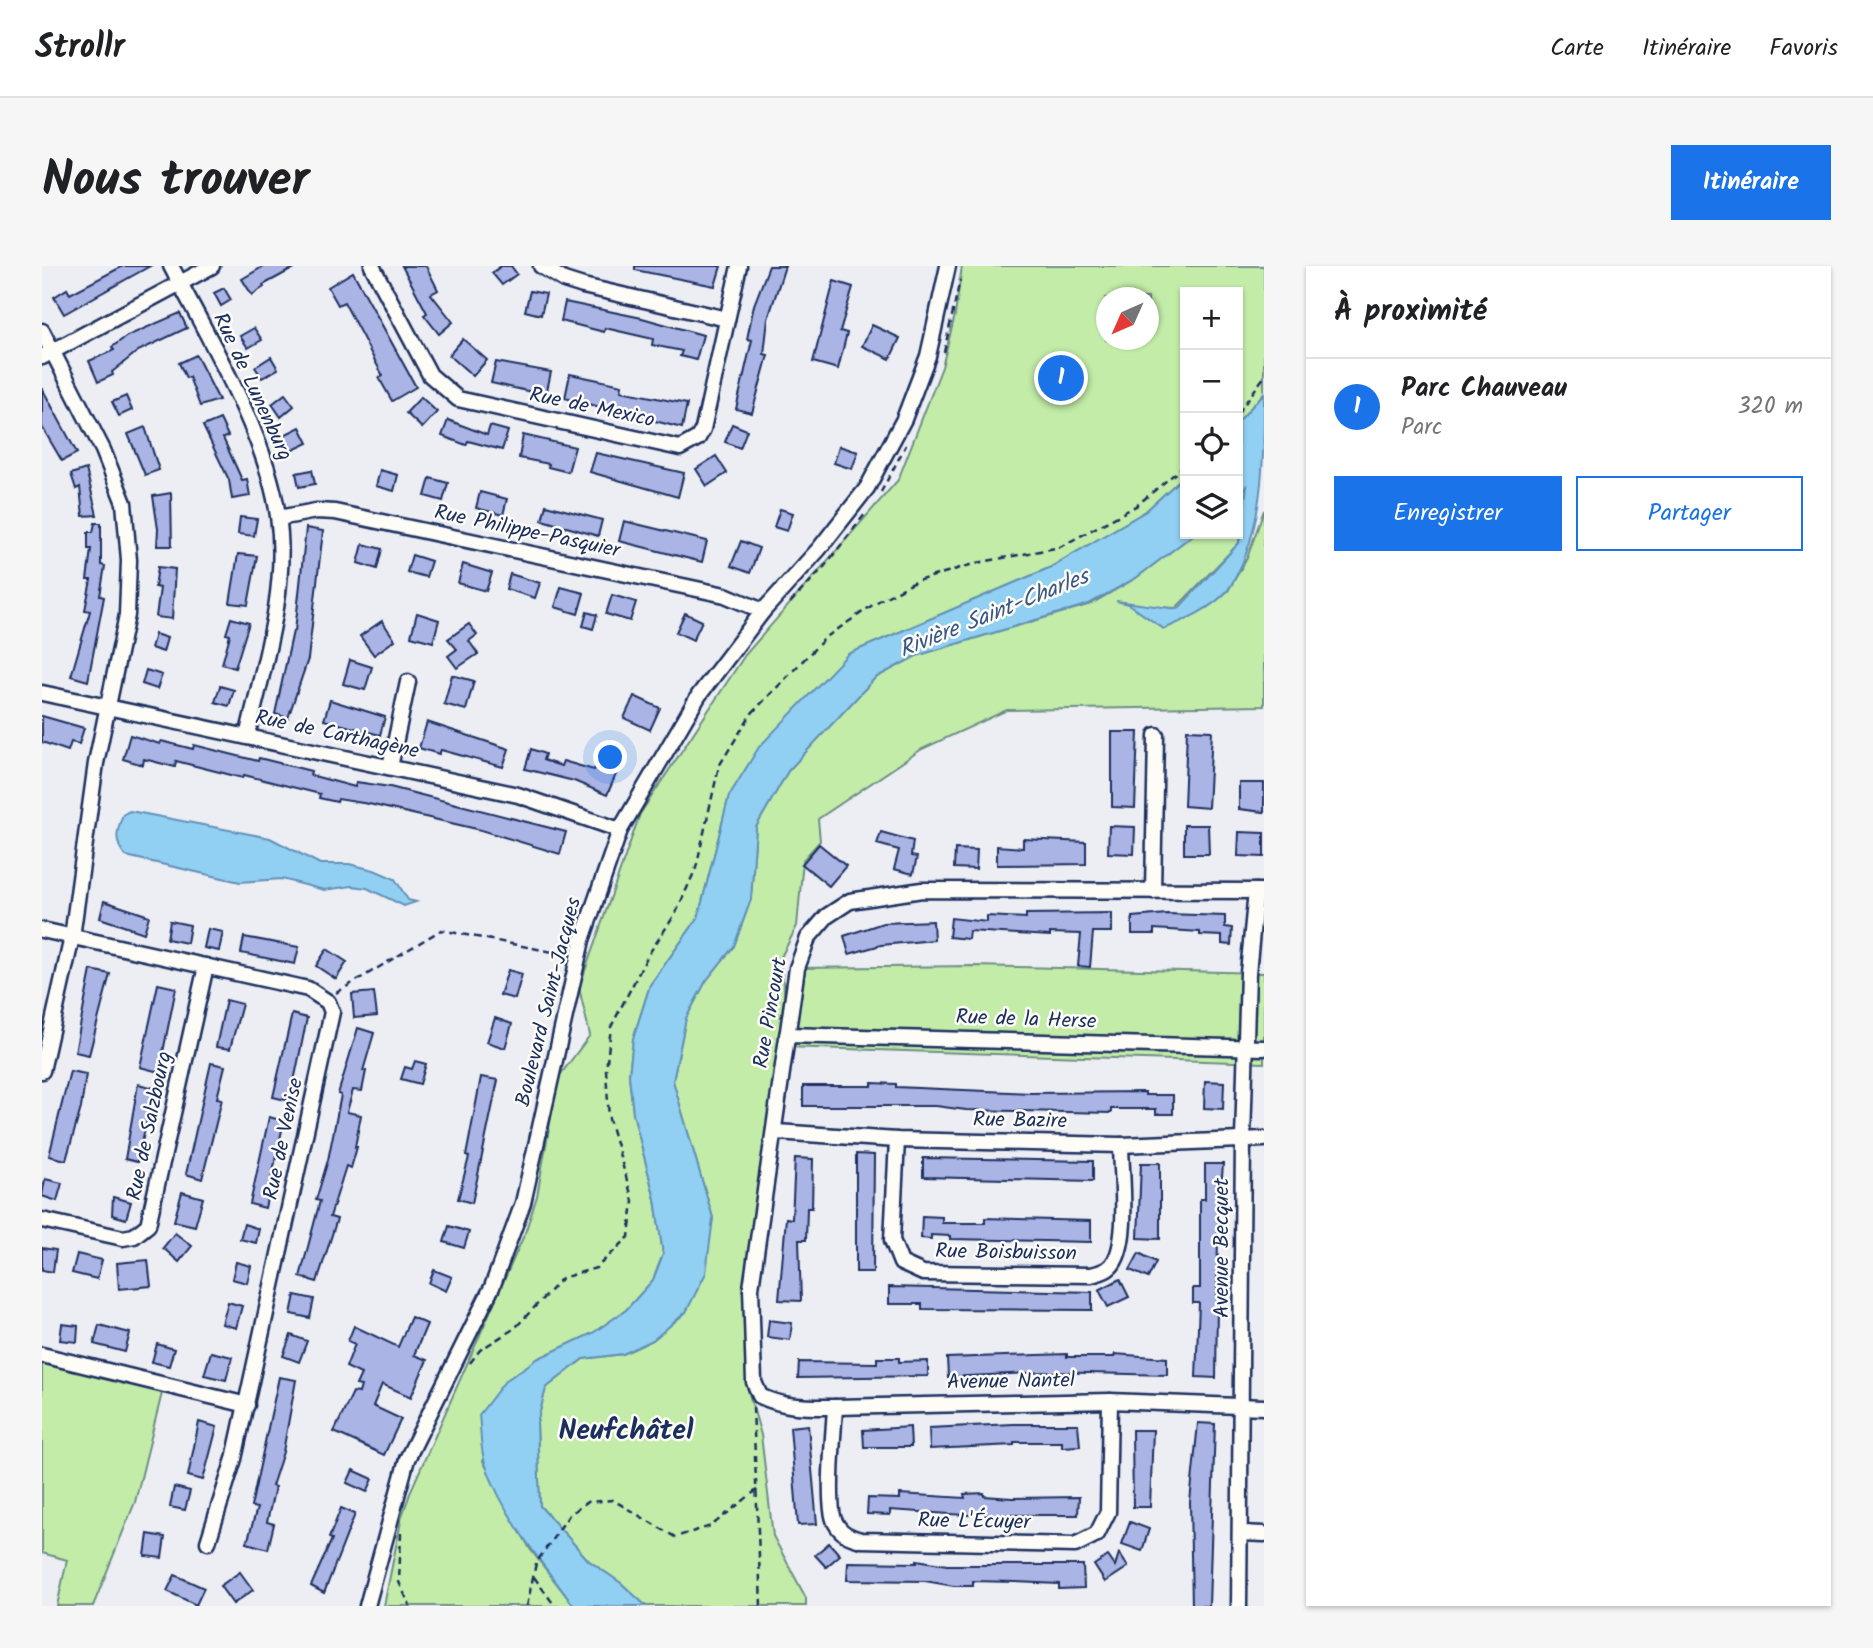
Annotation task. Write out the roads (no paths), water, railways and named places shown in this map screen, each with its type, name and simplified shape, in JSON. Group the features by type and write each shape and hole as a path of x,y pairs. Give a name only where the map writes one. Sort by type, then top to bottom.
{"street":[{"name":"Rue de Lunenburg","path":"171,266 254,432 270,472 279,518 279,581 247,737"},
{"path":"47,354 212,266"},
{"name":"Rue de Mexico","path":"372,266 430,375 458,400 680,448 691,445 703,429 739,266"},
{"path":"541,266 564,280 583,286 727,319"},
{"name":"Boulevard Saint-Jacques","path":"368,1606 390,1511 407,1459 492,1287 523,1203 577,958 620,831 699,695 763,611 843,519 886,454 904,419 928,356 948,266"},
{"path":"42,331 47,354 103,450 124,503 129,560 127,615 96,763 72,937 42,1071"},
{"name":"Rue Philippe-Pasquier","path":"279,518 316,511 335,512 725,595 763,611"},
{"path":"390,767 408,682"},
{"name":"Rue de Carthagène","path":"42,693 518,795 620,831"},
{"path":"1153,891 1156,735"},
{"name":"Rue Pincourt","path":"760,1396 752,1365 751,1288 776,1132 797,968 808,938 827,916 850,901 922,890 1260,891"},
{"name":"Avenue Becquet","path":"1239,1606 1243,1406 1243,1138 1248,973 1260,891"},
{"path":"42,930 206,966"},
{"name":"Rue de Venise","path":"206,966 308,989 328,1002 332,1012 247,1405 234,1460 208,1542"},
{"name":"Rue de Salzbourg","path":"42,1220 122,1238 134,1236 148,1224 206,966"},
{"name":"Rue de la Herse","path":"787,1035 1264,1048"},
{"name":"Rue Bazire","path":"776,1132 897,1140 1121,1145 1264,1139"},
{"name":"Rue Boisbuisson","path":"897,1140 892,1240 901,1263 923,1273 1091,1275 1110,1268 1120,1251 1122,1232 1121,1145"},
{"path":"42,1355 247,1405"},
{"name":"Avenue Nantel","path":"760,1396 792,1407 1110,1401 1264,1407"},
{"name":"Rue L'Écuyer","path":"835,1407 832,1513 841,1531 851,1537 861,1540 1075,1545 1097,1534 1108,1512 1110,1401"},
{"path":"1241,1533 1264,1534"}],"water":[{"name":"Rivière Saint-Charles","path":"1264,393 1260,496 1249,546 1240,569 1222,596 1198,613 1164,629 1128,604 1116,601 1178,609 1239,543 1240,539 1243,539 1247,486 1243,490 1243,416"},
{"name":"Rivière Saint-Charles","path":"1180,480 1180,539 1187,539 1136,578 1089,604 916,656 875,678 788,771 756,827 751,899 734,946 706,981 686,1018 673,1081 713,1218 706,1273 686,1312 653,1340 623,1354 583,1359 546,1388 537,1423 540,1506 589,1561 621,1583 646,1606 574,1606 524,1538 502,1502 483,1458 479,1415 505,1381 537,1359 593,1333 626,1310 653,1280 663,1254 655,1199 633,1113 629,1075 633,1039 650,985 698,918 729,796 759,747 848,654 1049,568 1146,511"},
{"path":"130,811 270,838 320,864 349,864 374,870 395,879 408,900 416,902 404,906 367,888 352,886 324,890 282,879 240,882 126,856 119,846 117,836 123,814"}],"place":[{"name":"Parc Chauveau","path":"1061,378"}],"district":[{"name":"Neufchâtel","path":"626,1431"}]}
